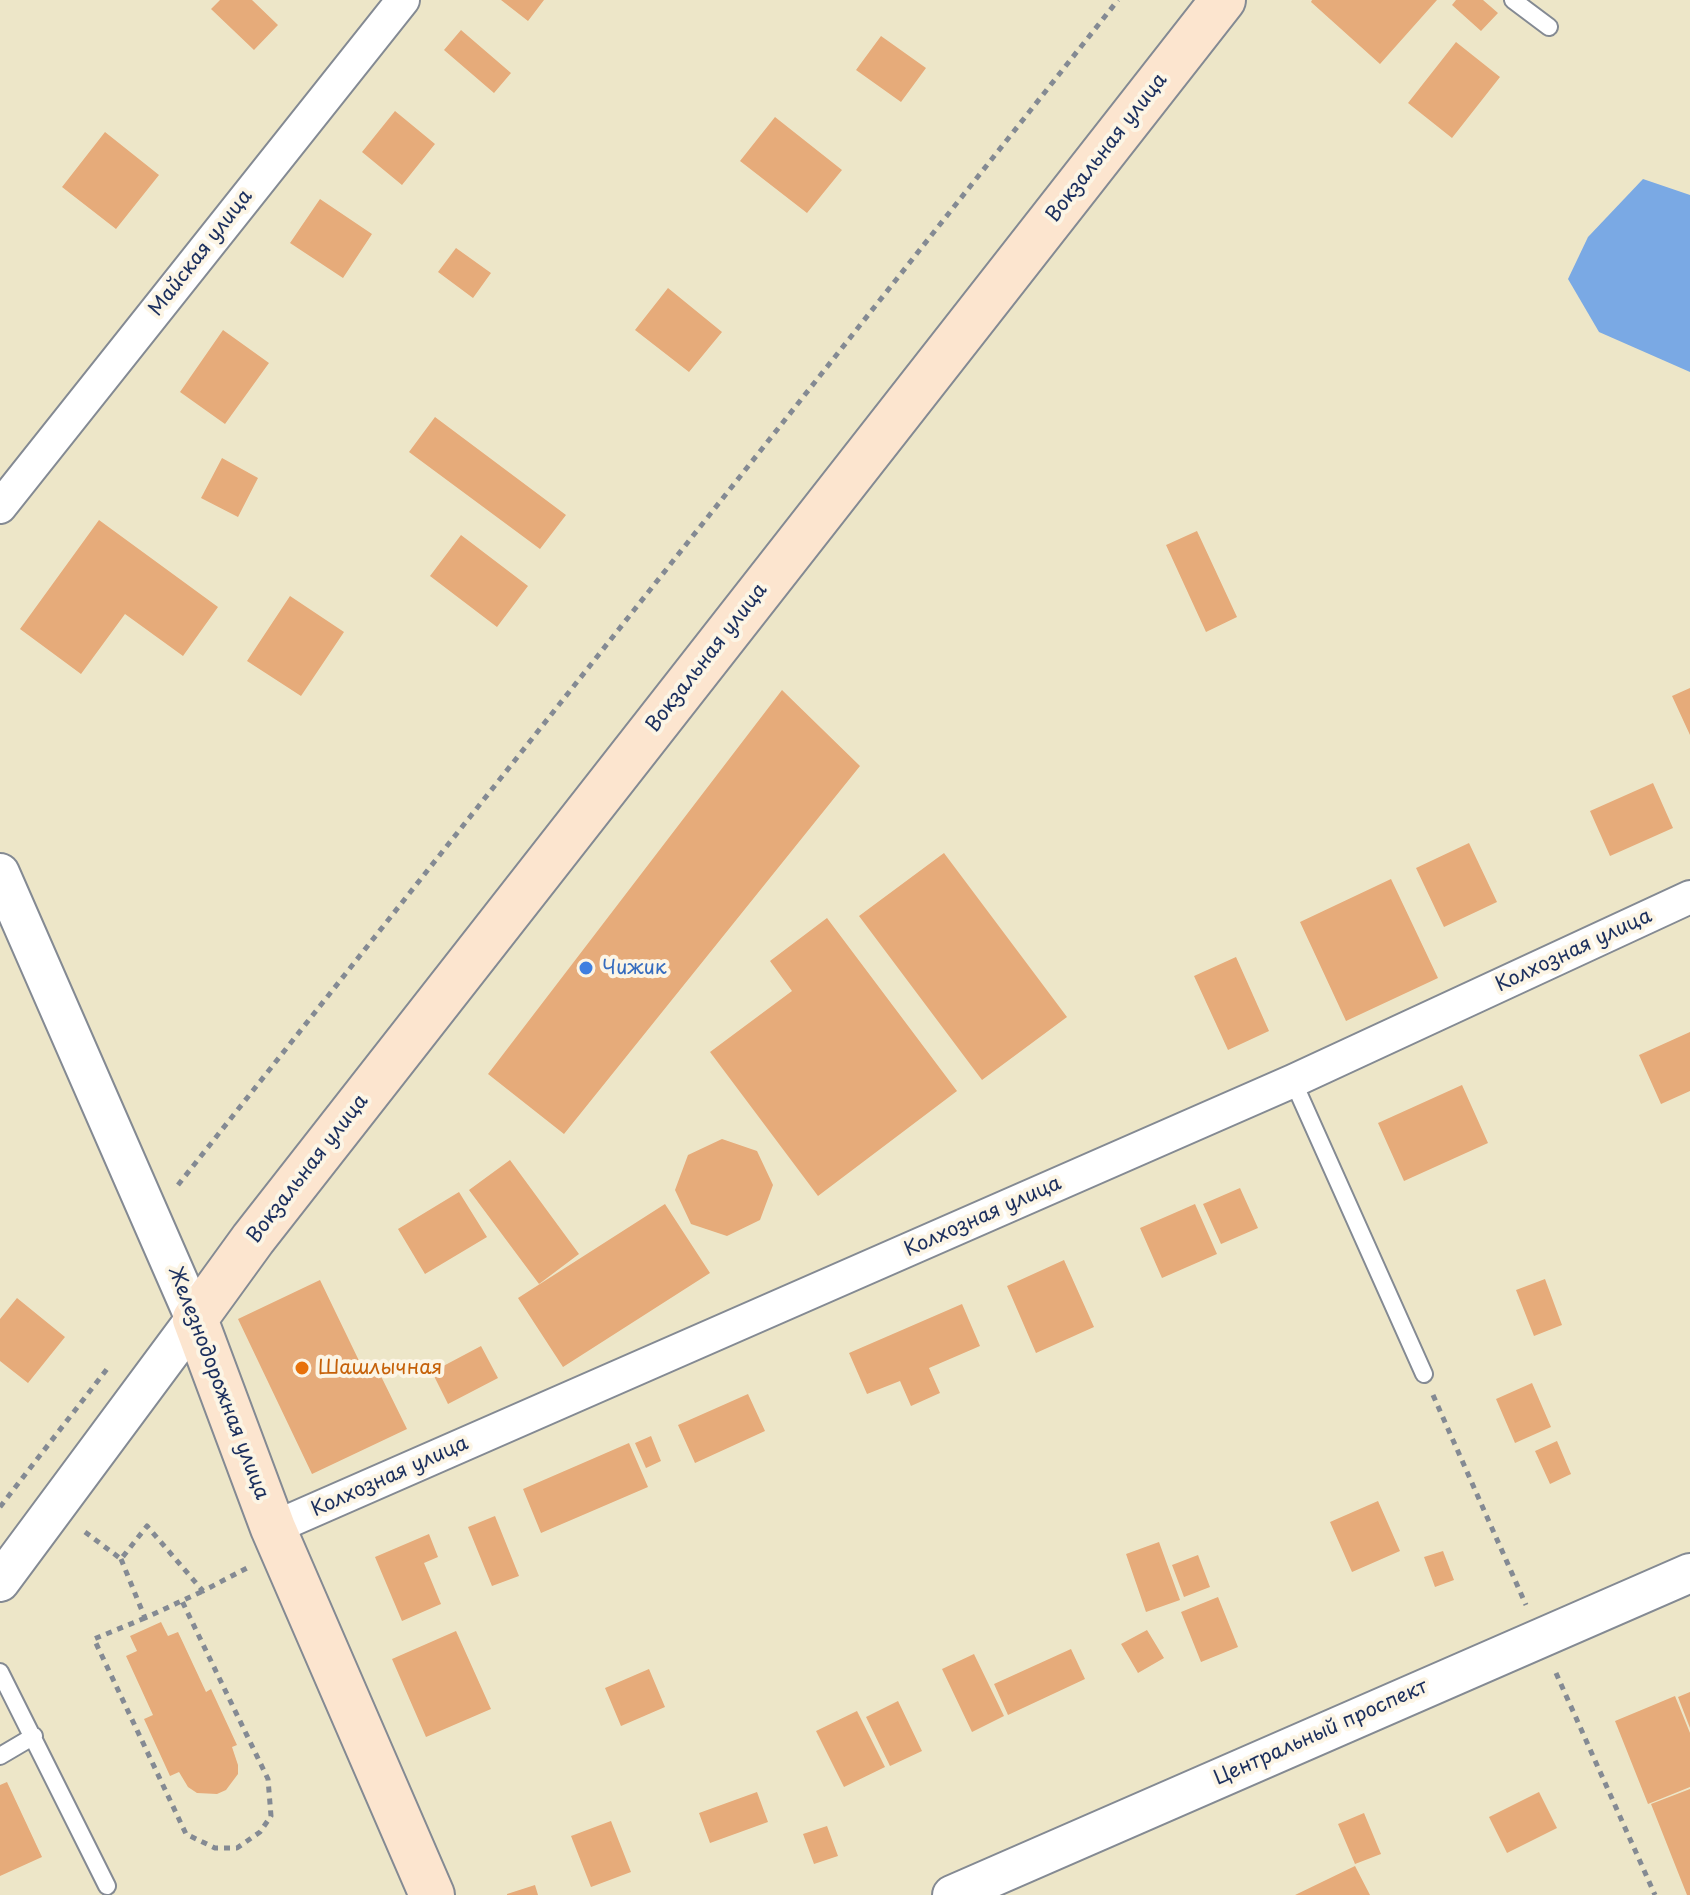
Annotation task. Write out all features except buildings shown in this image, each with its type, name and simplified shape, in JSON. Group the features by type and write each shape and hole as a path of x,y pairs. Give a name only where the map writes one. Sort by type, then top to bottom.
{"main road":[{"name":"Вокзальная улица","path":"195,1319 253,1239 1223,0"},
{"name":"Железнодорожная улица","path":"195,1319 244,1457 263,1547 432,1895"}],"street":[{"name":"Майская улица","path":"0,507 403,0"},
{"name":"Железнодорожная улица","path":"0,873 195,1319"},
{"name":"Колхозная улица","path":"263,1547 1293,1081 1690,897"},
{"path":"0,1582 195,1319"},
{"name":"Центральный проспект","path":"952,1895 1690,1573"}],"lane":[{"path":"1513,0 1549,27"},
{"path":"1293,1081 1424,1374"},
{"path":"0,1672 107,1886"},
{"path":"0,1756 34,1736"}],"path":[{"path":"153,1217 1118,0"},
{"path":"0,1507 113,1361"},
{"path":"1424,1374 1655,1895"},
{"path":"121,1559 147,1526 203,1591"},
{"path":"81,1529 121,1559 145,1618"},
{"path":"182,1601 268,1779 271,1816 260,1832 237,1848 215,1848 186,1834 94,1639 203,1591 263,1547"}],"water":[{"path":"1643,179 1690,195 1690,372 1599,332 1568,279 1588,237"}],"place":[{"name":"Чижик","path":"586,968"},
{"name":"Шашлычная","path":"302,1368"}]}
